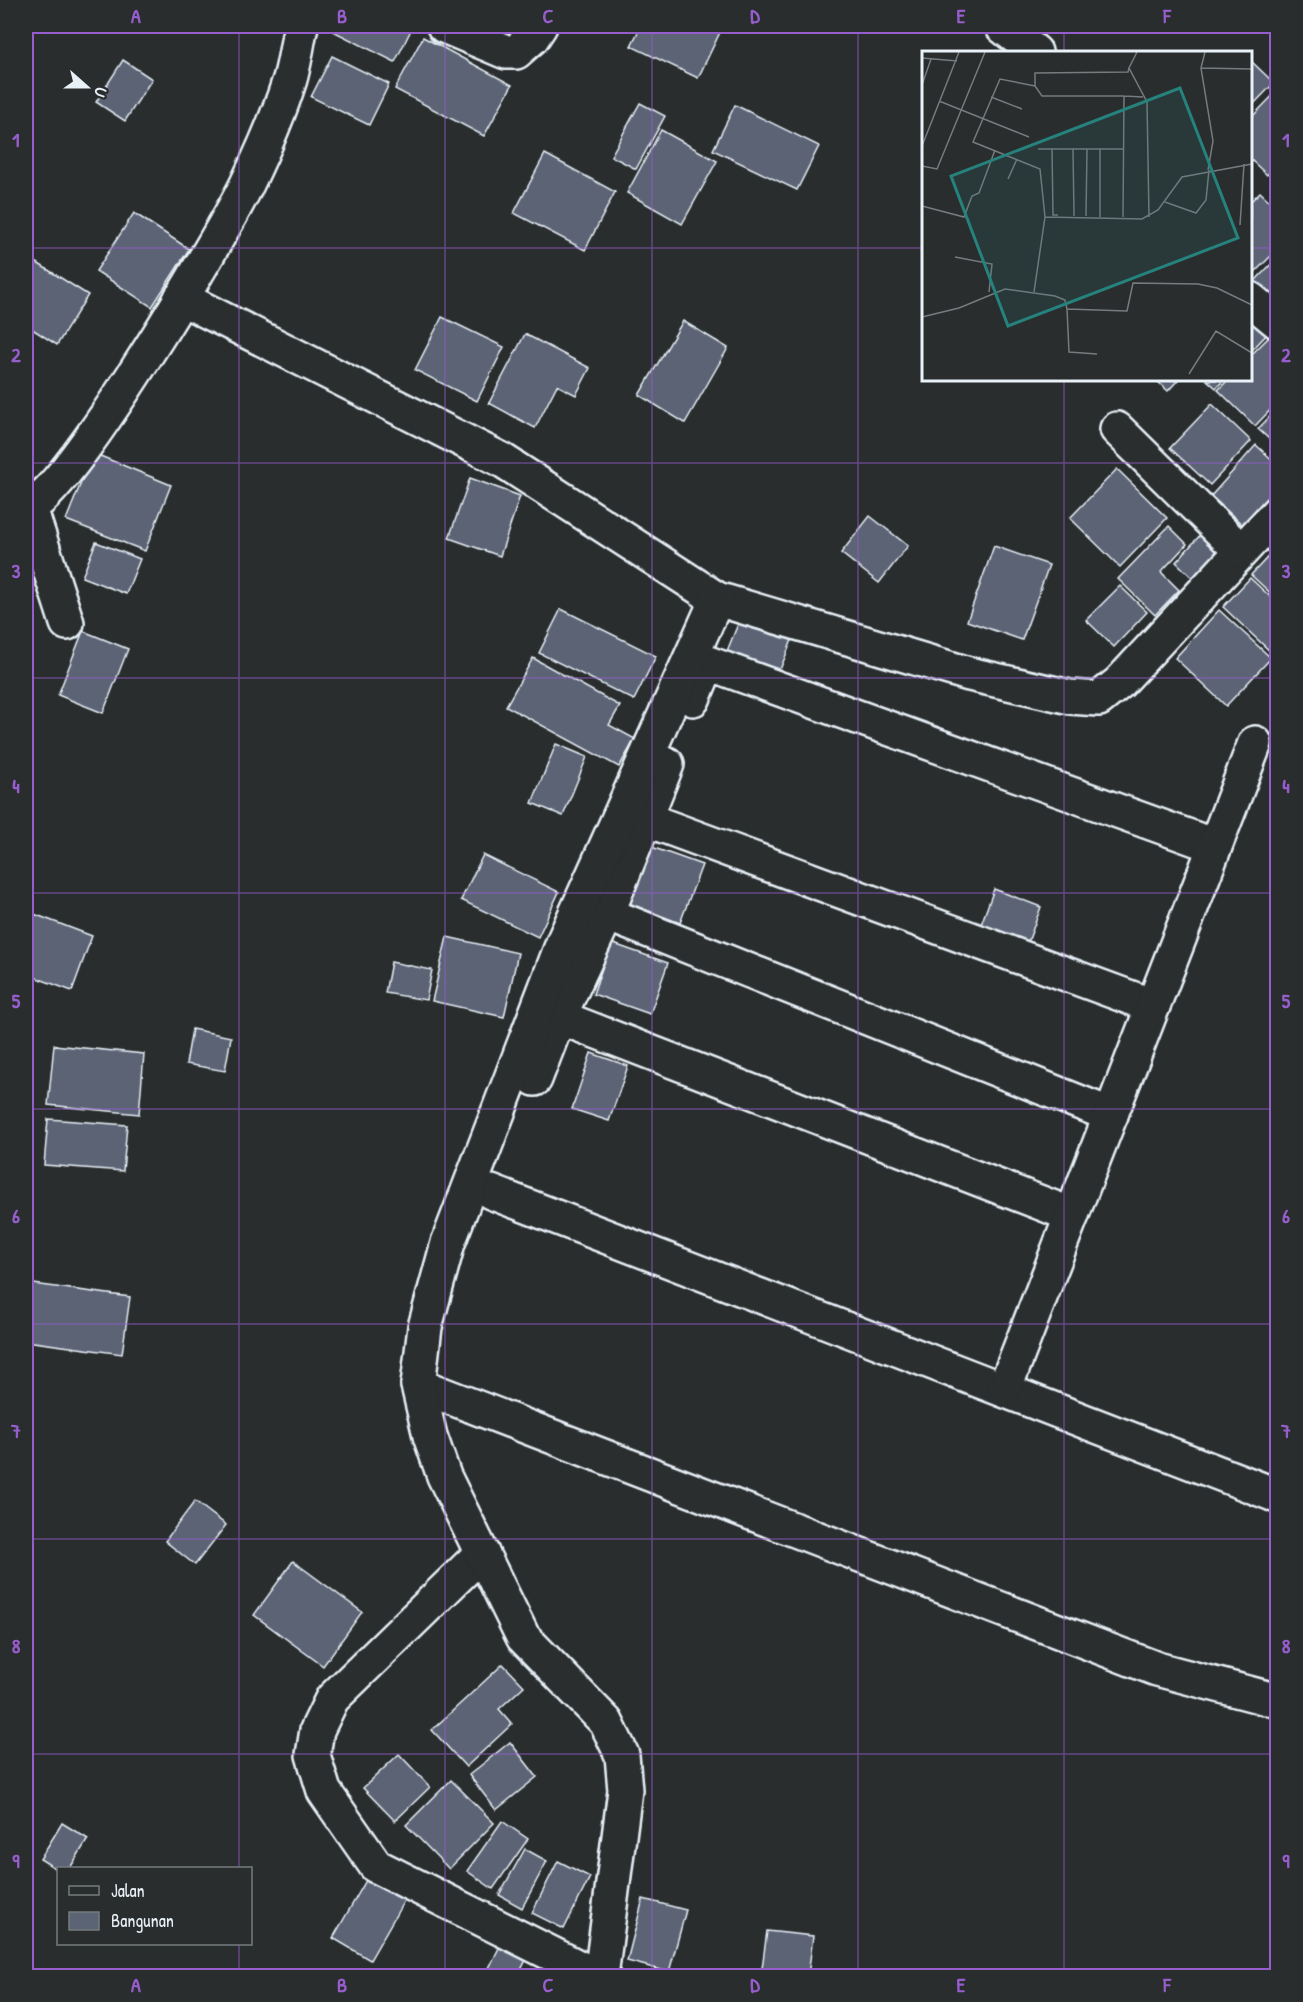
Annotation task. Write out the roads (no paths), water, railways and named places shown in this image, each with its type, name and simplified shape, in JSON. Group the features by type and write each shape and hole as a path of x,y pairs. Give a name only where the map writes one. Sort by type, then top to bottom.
{"street":[{"path":"67,623 28,508 87,446 181,298 247,184 290,79 301,26"},
{"path":"444,26 506,52 516,52 532,38 540,26"},
{"path":"1002,26 1034,51"},
{"path":"181,298 502,460 717,599 969,674 1070,697 1099,699 1120,682 1278,512"},
{"path":"1252,300 1278,322"},
{"path":"1117,429 1241,551"},
{"path":"481,1188 564,940 717,599"},
{"path":"482,1553 332,1699 316,1730 313,1755 324,1791 376,1866 603,1975 625,1790 622,1755 606,1722 523,1637 482,1553 444,1476 430,1436 418,1384 424,1327 448,1243 481,1188 607,914 708,663 1215,846"},
{"path":"1004,1390 1255,742"},
{"path":"645,819 1153,1006"},
{"path":"607,914 1111,1115"},
{"path":"559,1017 1072,1215"},
{"path":"481,1188 1278,1496"},
{"path":"418,1384 1157,1670 1278,1701"}]}
